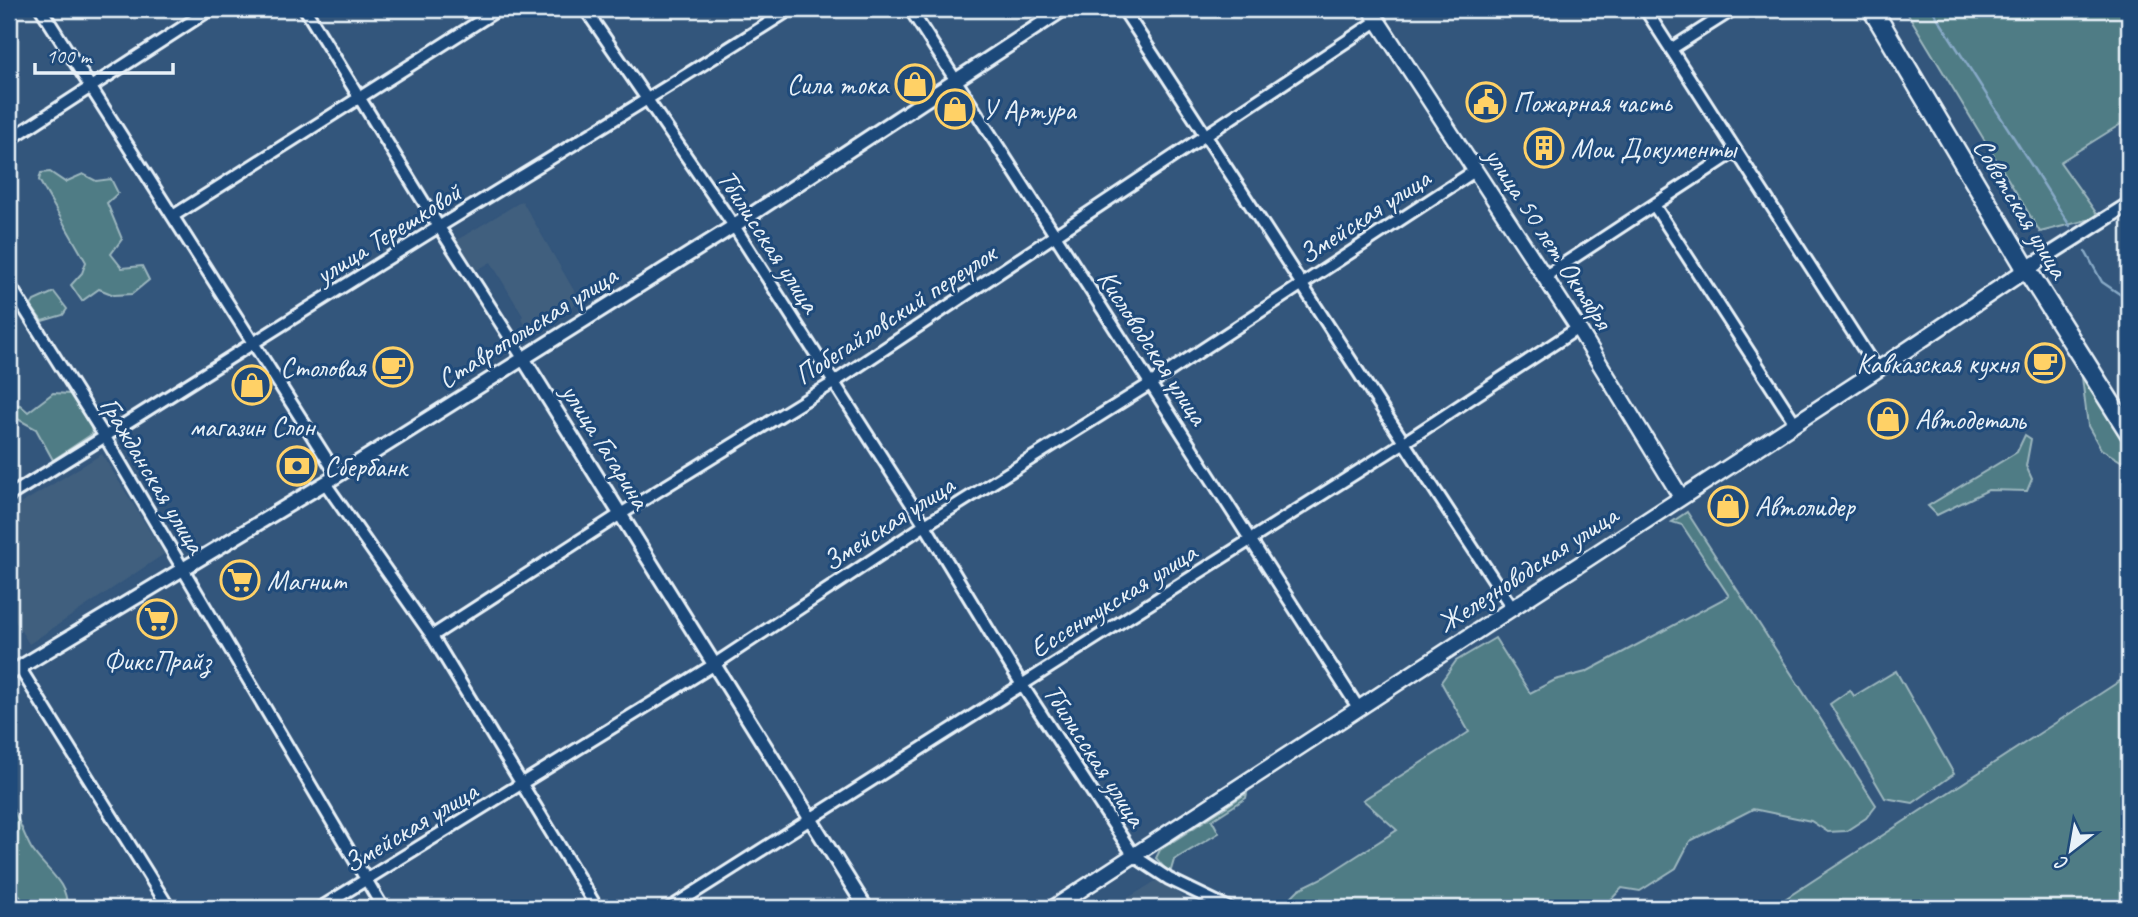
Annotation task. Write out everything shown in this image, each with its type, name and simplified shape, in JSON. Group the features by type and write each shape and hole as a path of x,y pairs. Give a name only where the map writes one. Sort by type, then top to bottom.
{"highway":[{"name":"Советская улица","path":"1872,9 2032,266 2129,432"},
{"path":"1881,9 2032,266 2129,415"}],"main road":[{"name":"улица 50 лет Октября","path":"1373,15 1578,328 1681,497"},
{"name":"Железноводская улица","path":"1053,908 1513,609 2032,266"}],"street":[{"path":"41,9 337,475"},
{"path":"9,140 211,9"},
{"name":"улица Гагарина","path":"305,9 866,908"},
{"path":"173,216 499,9"},
{"name":"Тбилисская улица","path":"585,9 734,226 925,525 1022,685 1134,856"},
{"name":"улица Терешковой","path":"9,496 439,227 648,101 791,9"},
{"name":"Кисловодская улица","path":"910,9 1359,709"},
{"name":"Ставропольская улица","path":"14,671 325,483 734,226 1064,9"},
{"path":"1123,9 1513,609"},
{"path":"1645,9 1877,370"},
{"path":"1671,49 1734,9"},
{"name":"Побегайловский переулок","path":"432,636 619,515 833,383 1205,134 1373,15"},
{"path":"1544,277 1736,151"},
{"name":"Змейская улица","path":"320,908 715,664 925,525 1150,384 1476,170"},
{"path":"2032,266 2129,204"},
{"path":"1654,205 1795,423"},
{"name":"Гражданская улица","path":"9,284 105,437 383,908"},
{"name":"Ессентукская улица","path":"670,908 1403,443 1578,328"},
{"path":"325,483 432,636 597,908"},
{"path":"14,671 169,908"},
{"path":"1134,856 1169,879 1229,908"}],"shaded area":[{"path":"522,201 580,301 530,332 491,262 477,270 457,240"},
{"path":"102,454 164,554 29,644 9,611 9,511"},
{"path":"1159,879 1197,908 1112,908"}],"green space":[{"path":"1905,9 2129,9 2129,119 2060,162 2099,217 2040,232"},
{"path":"50,172 65,182 83,174 96,181 111,179 118,193 107,203 122,239 111,254 122,268 142,266 149,280 132,294 114,295 99,289 82,301 71,285 82,273 86,262 39,180 41,173"},
{"path":"54,292 67,309 63,315 42,321 31,306 34,301"},
{"path":"2081,369 2129,446 2129,466 2101,449 2088,426"},
{"path":"53,393 70,394 91,427 92,434 53,460 36,429 14,417 11,404 20,405 28,412"},
{"path":"2025,435 2031,439 2026,466 2032,479 2027,491 1988,490 1937,515 1928,506 2017,452"},
{"path":"1687,512 1876,805 1866,818 1846,831 1828,832 1811,821 1753,809 1690,841 1676,868 1640,891 1622,888 1603,908 1280,908 1299,889 1324,877 1397,830 1363,800 1469,732 1441,682 1456,661 1495,638 1530,693 1555,680 1586,672 1729,596 1682,525 1672,522"},
{"path":"1896,671 1954,774 1913,803 1885,798 1830,704 1850,690 1854,696"},
{"path":"2129,675 2129,908 1771,908"},
{"path":"1247,793 1246,798 1212,820 1219,833 1174,860 1171,870 1166,870 1156,858 1160,850"},
{"path":"9,803 36,856 64,890 67,908 28,908 9,881"}],"waterway":[{"path":"1932,9 2070,226"},
{"path":"2085,251 2102,282 2121,295 2129,308"}],"place":[{"name":"Сила тока","path":"915,84"},
{"name":"Пожарная часть","path":"1486,102"},
{"name":"У Артура","path":"955,109"},
{"name":"Мои Документы","path":"1544,148"},
{"name":"Кавказская кухня","path":"2045,363"},
{"name":"Столовая","path":"393,367"},
{"name":"магазин Слон","path":"252,385"},
{"name":"Автодеталь","path":"1888,419"},
{"name":"Сбербанк","path":"297,466"},
{"name":"Автолидер","path":"1728,506"},
{"name":"Магнит","path":"240,580"},
{"name":"ФиксПрайз","path":"157,619"}]}
